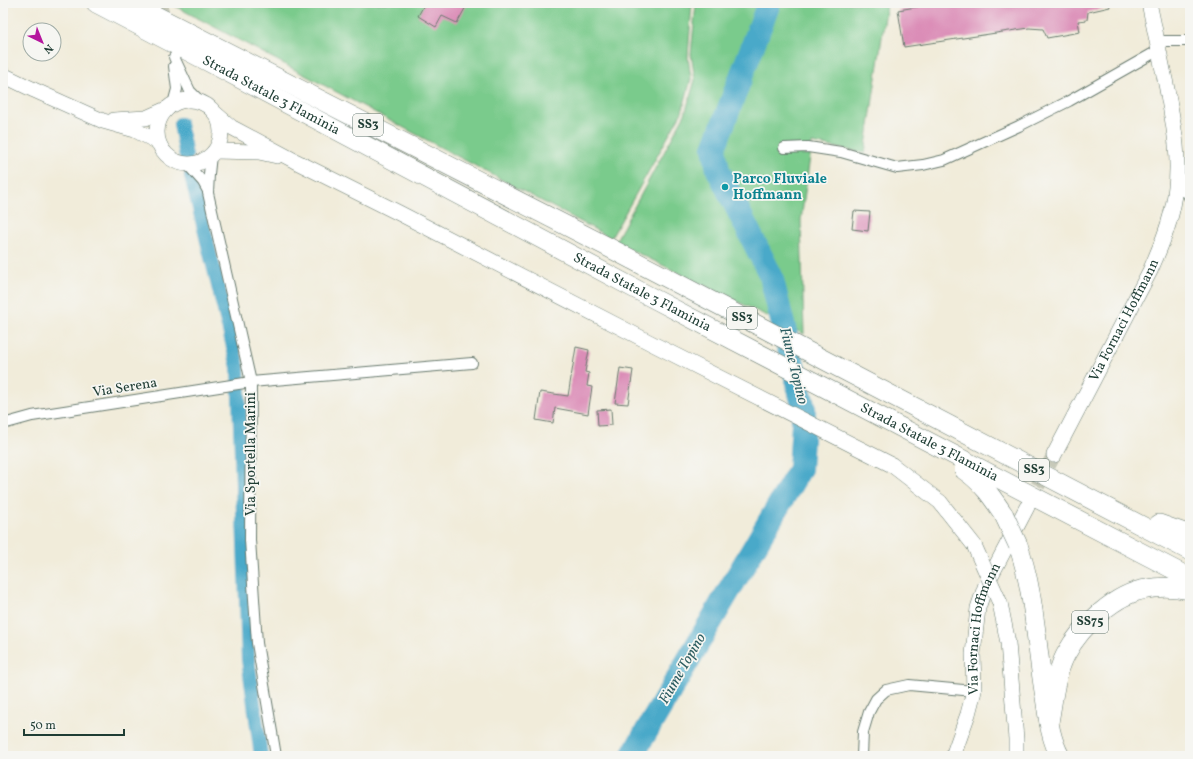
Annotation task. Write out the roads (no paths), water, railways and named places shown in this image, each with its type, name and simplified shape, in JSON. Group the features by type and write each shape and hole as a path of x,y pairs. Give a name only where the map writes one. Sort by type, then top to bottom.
{"highway":[{"name":"Strada Statale 3 Flaminia","path":"96,3 643,293 1190,578"},
{"name":"Strada Statale 3 Flaminia","path":"131,3 606,246 1190,552"},
{"path":"886,393 926,408 1161,525 1190,535"},
{"name":"SS75","path":"874,414 912,441 973,476 986,489 1004,515 1025,564 1030,588 1040,668 1049,722 1055,747 1060,756"},
{"name":"SS75","path":"1049,722 1058,673 1066,654 1081,632 1098,614 1122,597 1146,589 1174,587 1190,590"}],"main road":[{"name":"Via Fornaci Hoffmann","path":"1054,455 1150,270 1163,241 1175,197 1177,179 1177,150 1149,3"},
{"path":"3,75 103,121 134,130 158,142"},
{"path":"103,121 146,118 182,100 201,102 209,106 216,114 231,126 295,161 413,220 651,344 892,465 940,502 974,545 1000,603 1008,642 1016,756"},
{"path":"169,107 161,116 158,125 158,142 162,150 177,162 187,164 200,162 213,153 258,152 295,161"},
{"name":"Via Sportella Marini","path":"213,153 220,143 222,133 216,114"},
{"name":"Via Fornaci Hoffmann","path":"953,756 968,714 974,691 973,654 978,608 985,587 1027,507"}],"street":[{"path":"784,148 808,147 841,152 897,168 923,165 944,160 1019,126 1069,101 1158,45 1190,41"},
{"path":"169,107 177,89 174,56 190,91 201,102"},
{"name":"Via Sportella Marini","path":"213,153 209,174 208,193 250,383 250,540 257,643 276,756"},
{"path":"187,164 203,182 208,193"},
{"path":"1177,179 1190,198"},
{"name":"Via Serena","path":"3,424 32,416 250,383 472,363"},
{"path":"862,756 863,732 869,712 876,699 886,690 909,685 974,691"}],"waterway":[{"name":"Fiume Topino","path":"632,756 800,469 804,409 771,276 718,170 714,148 769,3"},
{"path":"180,124 186,156"},
{"path":"191,176 238,367 248,659 261,756"}],"tunnel":[{"path":"162,3 166,21"},
{"path":"1027,506 1054,455"}],"place":[{"name":"Parco Fluviale Hoffmann","path":"725,187"}]}
